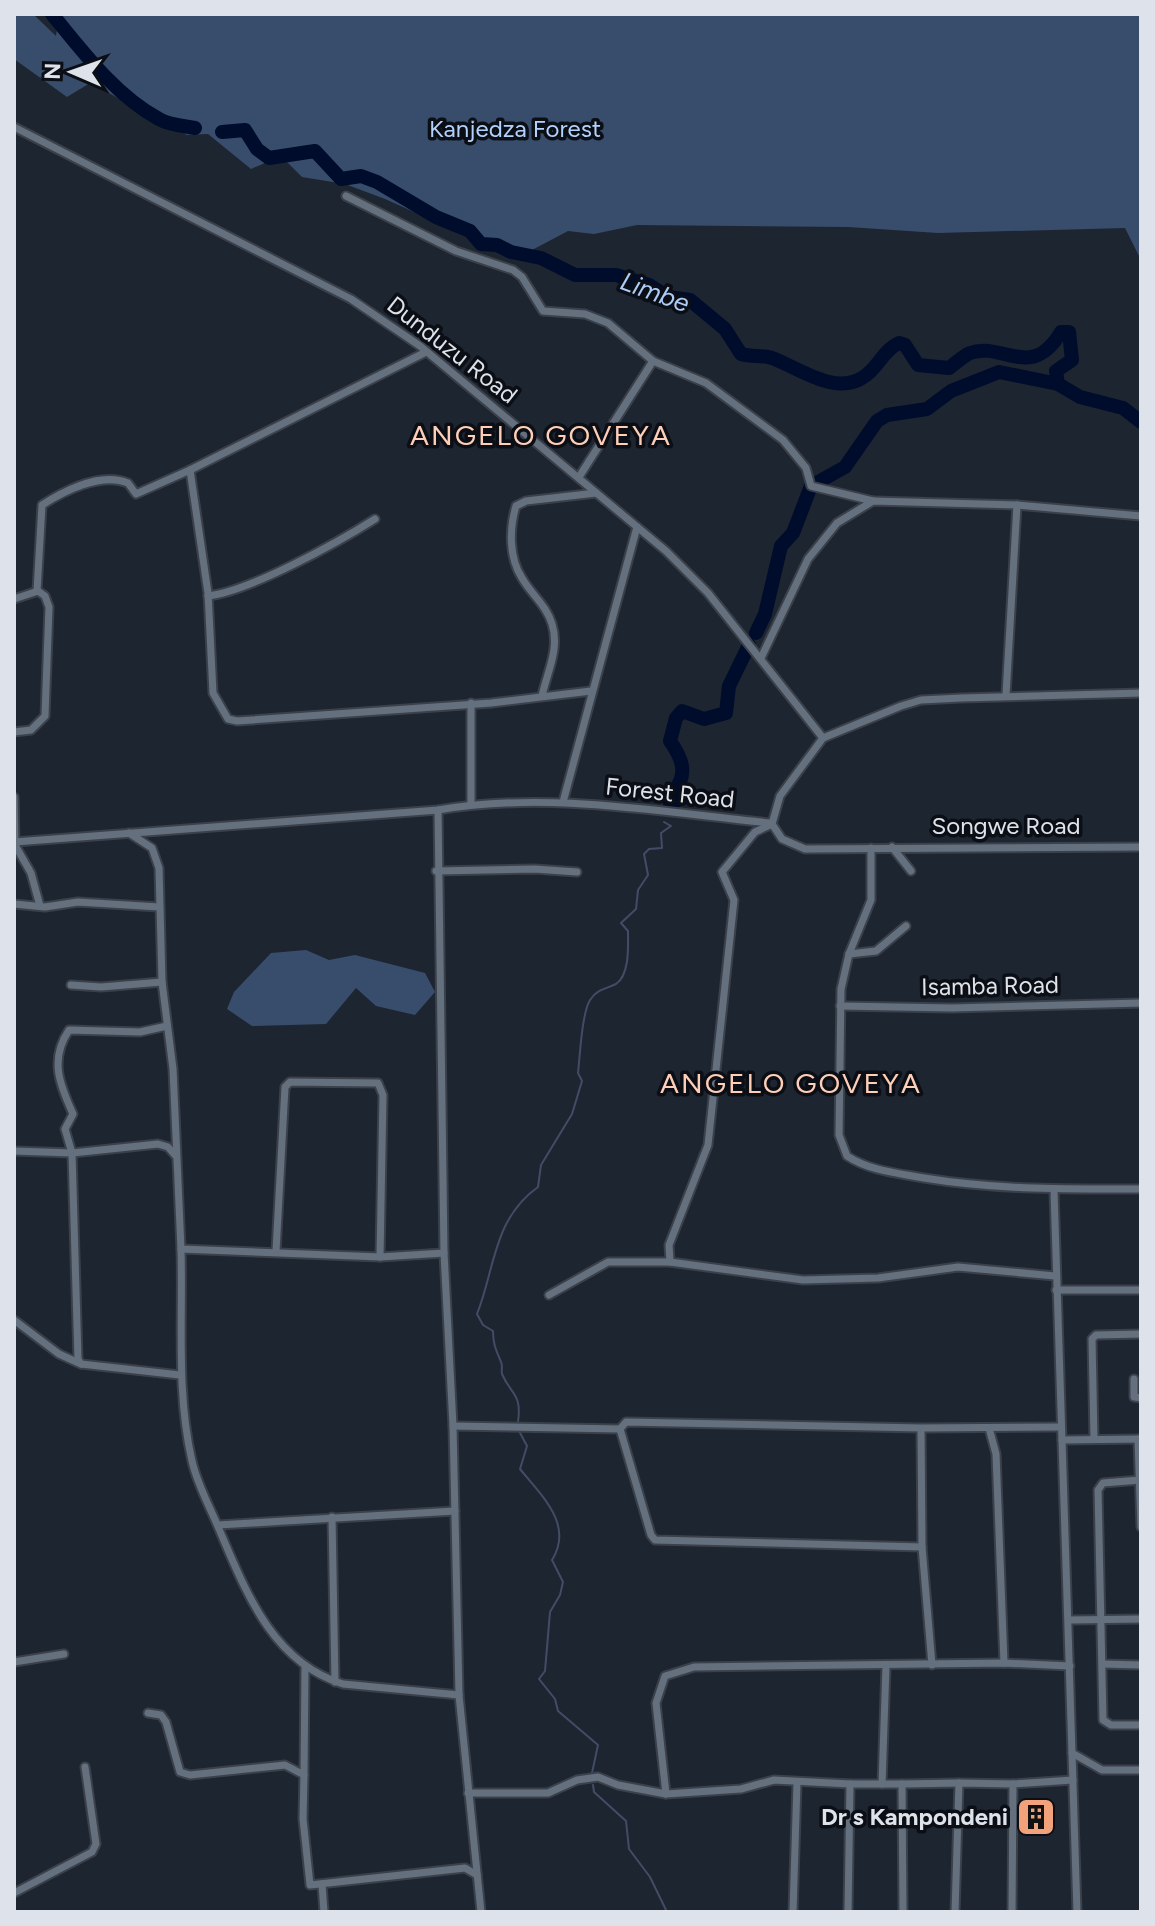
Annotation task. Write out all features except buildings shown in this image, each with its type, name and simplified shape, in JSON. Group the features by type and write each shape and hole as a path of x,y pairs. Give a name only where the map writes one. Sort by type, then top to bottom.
{"street":[{"name":"Dunduzu Road","path":"14,127 353,300 426,352 579,477 708,593 823,738"},
{"path":"346,196 456,251 503,264 522,277 543,311 585,314 608,323 653,361 706,383 783,440 806,468 811,486 873,501 1017,505 1141,516"},
{"path":"37,591 42,505 58,494 110,480 128,483 136,494 426,352"},
{"path":"579,477 653,361"},
{"path":"190,470 208,596 213,693 228,719 298,719 591,691"},
{"path":"542,696 556,649 553,625 521,578 513,559 513,517 516,506 526,501 596,493"},
{"path":"761,658 808,559 837,523 873,501"},
{"path":"1006,695 1017,505"},
{"path":"208,596 222,594 263,576 375,519"},
{"path":"563,802 637,527"},
{"path":"14,599 37,591"},
{"path":"14,732 36,726 45,716 47,704 49,607 45,596 37,591"},
{"path":"670,1262 669,1245 708,1145 734,900 722,872 755,832 772,824 780,796 823,738 921,700 1141,693"},
{"path":"471,703 471,804"},
{"path":"14,797 16,842 40,906"},
{"name":"Forest Road","path":"16,842 438,810 471,804 563,802 772,824"},
{"path":"438,810 436,871 444,1253 453,1426 459,1695 481,1912"},
{"name":"Songwe Road","path":"772,824 782,839 805,849 1141,847"},
{"path":"129,833 152,848 158,859 162,982 173,1069 181,1249 180,1375 191,1460 258,1613 270,1632 305,1667 335,1682 459,1695"},
{"path":"892,847 911,871"},
{"path":"871,848 871,900 849,954 840,1006 839,1135 847,1156 876,1170 978,1187 1054,1191 1141,1189"},
{"path":"436,871 535,869 577,872"},
{"path":"14,904 40,906 78,902 159,907"},
{"path":"849,954 876,951 906,926"},
{"path":"71,985 101,987 162,982"},
{"name":"Isamba Road","path":"840,1006 952,1008 1141,1003"},
{"path":"81,1364 72,1153 65,1129 73,1114 58,1080 58,1055 68,1032 94,1029 140,1032 167,1026"},
{"path":"276,1251 285,1087 290,1082 378,1083 383,1095 380,1257"},
{"path":"14,1151 72,1153 158,1144 168,1147 175,1155"},
{"path":"1054,1191 1077,1912"},
{"path":"181,1249 380,1257 444,1253"},
{"path":"549,1295 608,1262 670,1262 803,1280 878,1278 958,1267 1055,1276"},
{"path":"1056,1290 1141,1290"},
{"path":"14,1320 59,1354 81,1364 180,1375"},
{"path":"1094,1439 1092,1339 1096,1335 1141,1334"},
{"path":"1134,1379 1134,1397 1141,1398"},
{"path":"620,1429 626,1422 921,1428 1061,1427"},
{"path":"453,1426 620,1429"},
{"path":"921,1428 922,1547 932,1665"},
{"path":"989,1428 996,1454 1004,1663"},
{"path":"620,1429 655,1540 922,1547"},
{"path":"1062,1440 1139,1439 1141,1527"},
{"path":"1140,1480 1103,1483 1098,1490 1103,1720 1111,1725 1141,1725"},
{"path":"218,1525 455,1511"},
{"path":"332,1517 335,1682"},
{"path":"1070,1620 1141,1619"},
{"path":"14,1662 64,1654"},
{"path":"666,1794 656,1703 665,1676 694,1667 1004,1663 1070,1666"},
{"path":"1103,1664 1141,1665"},
{"path":"882,1784 886,1666"},
{"path":"305,1667 303,1819 310,1885 465,1868 477,1875"},
{"path":"148,1713 161,1715 166,1722 180,1772 190,1775 285,1765 304,1775"},
{"path":"1072,1753 1102,1770 1141,1770"},
{"path":"14,1893 92,1852 96,1844 85,1767"},
{"path":"468,1793 548,1793 577,1780 598,1777 618,1785 666,1794 741,1789 774,1780 850,1784 1013,1784 1073,1780"},
{"path":"793,1912 797,1783"},
{"path":"955,1912 959,1783"},
{"path":"848,1912 850,1784"},
{"path":"902,1784 903,1912"},
{"path":"1012,1912 1013,1784"},
{"path":"322,1884 324,1912"}],"green space":[{"name":"Kanjedza Forest","path":"14,14 33,14 56,36 59,14 1141,14 1141,260 1125,228 938,233 848,227 637,225 594,234 568,231 517,258 385,199 345,184 302,177 281,156 251,169 208,134 187,135 90,83 67,97 14,59"},
{"path":"306,950 329,960 355,955 425,973 435,992 415,1015 376,1006 356,988 326,1024 252,1026 227,1009 234,992 271,953"}],"waterway":[{"path":"52,14 101,72 128,98 163,121 195,128"},
{"name":"Limbe","path":"222,132 245,130 257,149 269,158 315,151 341,179 361,176 377,182 436,217 470,231 481,244 497,245 511,252 541,258 575,275 616,275 649,285 668,297 690,300 725,329 741,354 772,358 828,382 851,382 862,378 899,343 905,345 918,365 949,368 967,354 982,351 1017,357 1039,355 1050,347 1061,332 1069,332 1072,360 1056,371 1058,384 1080,397 1123,408 1141,422"},
{"path":"756,633 765,614 781,546 793,533 811,486 845,467 877,421 887,415 927,409 951,391 999,372 1058,384"},
{"path":"670,803 681,799 675,790 682,766 670,741 676,718 682,711 704,719 726,713 729,686 749,645"},
{"path":"518,1422 517,1400 502,1374 493,1331 483,1325 477,1314 504,1229 523,1200 538,1187 541,1165 572,1114 582,1081 578,1073 587,1006 596,994 616,984 624,974 628,931 621,923 636,909 638,890 648,875 644,854 649,849 662,848 661,833 671,826 664,822"},
{"path":"518,1429 527,1446 520,1469 546,1500 557,1523 558,1547 552,1560 563,1582 560,1595 550,1612 545,1671 539,1679 555,1699 558,1711 598,1745 592,1773"},
{"path":"593,1785 594,1792 626,1821 629,1849 650,1877 667,1912"}],"place":[{"name":"Dr s Kampondeni","path":"1036,1817"}],"district":[{"name":"ANGELO GOVEYA","path":"541,435"},
{"name":"ANGELO GOVEYA","path":"791,1083"}]}
